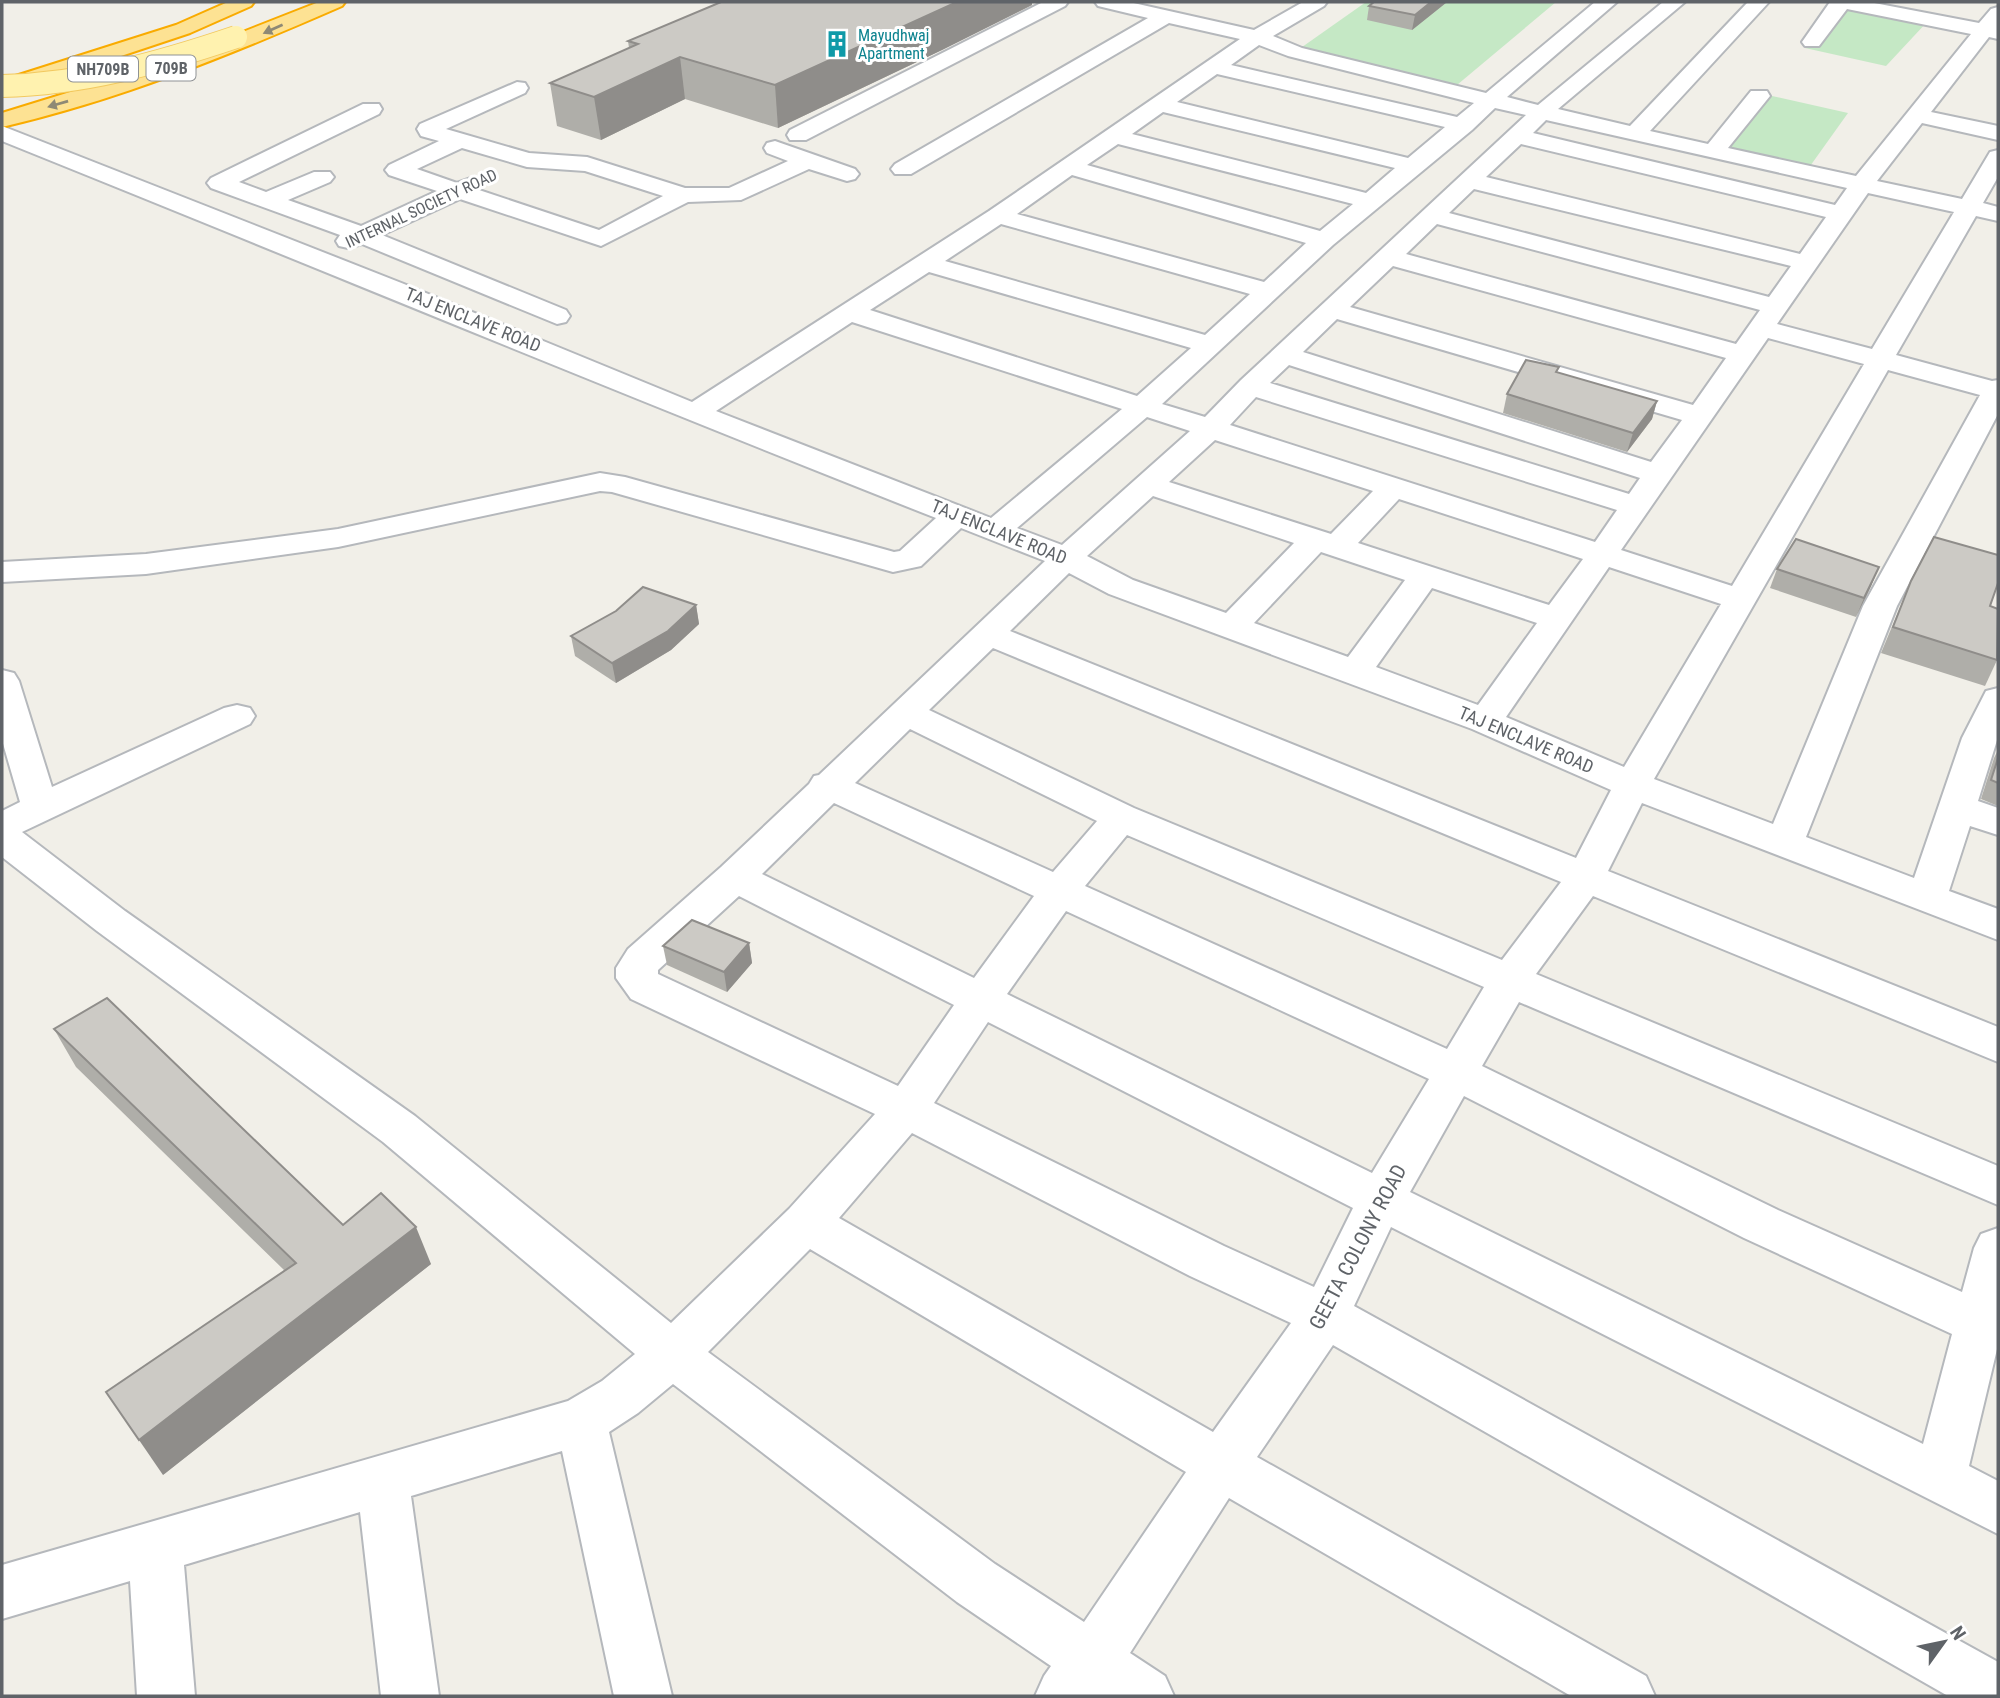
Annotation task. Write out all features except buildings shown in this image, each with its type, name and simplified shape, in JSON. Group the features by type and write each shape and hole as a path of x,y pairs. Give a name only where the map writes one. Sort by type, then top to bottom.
{"highway":[{"name":"NH709B","path":"2,87 183,29 244,2"},
{"name":"NH709B","path":"2,102 290,2"},
{"name":"709B","path":"2,120 126,84 232,47 335,2"}],"main road":[{"path":"2,87 117,75 155,66 236,37"}],"street":[{"path":"798,135 1058,2"},
{"path":"1105,2 1257,37 1295,52 1493,101 1998,214"},
{"path":"694,413 998,216 1257,37 1317,2"},
{"path":"997,529 1142,407 1324,240 1493,101 1607,2"},
{"path":"1675,2 1542,112 1251,386 1210,429 1146,484 986,633 735,877 642,960 637,968 637,978 646,988 906,1110 1207,1261 1325,1315 1998,1693"},
{"path":"1635,134 1759,2"},
{"path":"1812,42 1842,2 1994,26"},
{"path":"904,169 1172,18"},
{"path":"1485,721 1862,184 1994,26"},
{"path":"1214,67 1464,125"},
{"name":"INTERNAL SOCIETY ROAD","path":"517,88 428,129 527,160 587,164 683,195"},
{"path":"1713,152 1759,96"},
{"path":"1159,104 1413,166"},
{"path":"371,109 219,182 362,235 557,316"},
{"path":"1918,116 1998,133"},
{"name":"TAJ ENCLAVE ROAD","path":"2,133 569,359 694,413 997,529 1066,558 1121,587 1485,721 1632,785 1998,925"},
{"path":"1114,136 1371,201"},
{"path":"1517,136 1842,214"},
{"path":"462,139 397,170 601,239 683,195 733,195 808,161"},
{"path":"775,148 847,174"},
{"name":"GEETA COLONY ROAD","path":"1078,1679 1325,1315 1380,1201 1510,980 1585,878 1632,785 1966,207 1998,157"},
{"name":"INTERNAL SOCIETY ROAD","path":"314,257 527,160"},
{"path":"1068,167 1324,240"},
{"path":"1480,173 1815,253"},
{"path":"268,200 322,177"},
{"path":"998,216 1269,291"},
{"path":"1433,216 1770,318 1879,359 1997,389 1880,606 1784,843"},
{"path":"1391,257 1744,355"},
{"path":"924,263 1211,345"},
{"path":"1333,310 1701,416"},
{"path":"848,312 1740,599"},
{"path":"1285,355 1660,475"},
{"path":"1251,386 1637,506"},
{"path":"2,572 146,565 338,538 600,482 614,483 893,562 910,559 958,514"},
{"path":"1146,484 1558,619"},
{"path":"1232,628 1326,543 1393,488"},
{"path":"1355,671 1425,575"},
{"path":"986,633 1998,1045"},
{"path":"2,681 40,808"},
{"path":"1927,897 1959,808 1989,741 1998,699"},
{"path":"906,713 1121,817 1998,1186"},
{"path":"2,826 237,716"},
{"path":"827,785 1457,1073 1761,1224 1979,1323"},
{"path":"1959,808 1998,822"},
{"path":"2,1592 581,1421 620,1397 673,1354 806,1223 906,1110 980,1000 1060,890 1121,817"},
{"path":"2,837 122,929 399,1129 673,1354 976,1584 1078,1679 1145,1696"},
{"path":"735,877 1998,1508"},
{"path":"806,1223 1221,1465 1626,1696"},
{"path":"1940,1477 1998,1248"},
{"path":"581,1421 643,1696"},
{"path":"382,1479 410,1696"},
{"path":"155,1547 166,1696"}],"green space":[{"path":"1366,2 1556,2 1451,90 1295,52"},
{"path":"1844,6 1927,22 1886,66 1805,48"},
{"path":"1763,94 1848,113 1808,169 1717,149"}],"place":[{"name":"Mayudhwaj Apartment","path":"837,44"}]}
